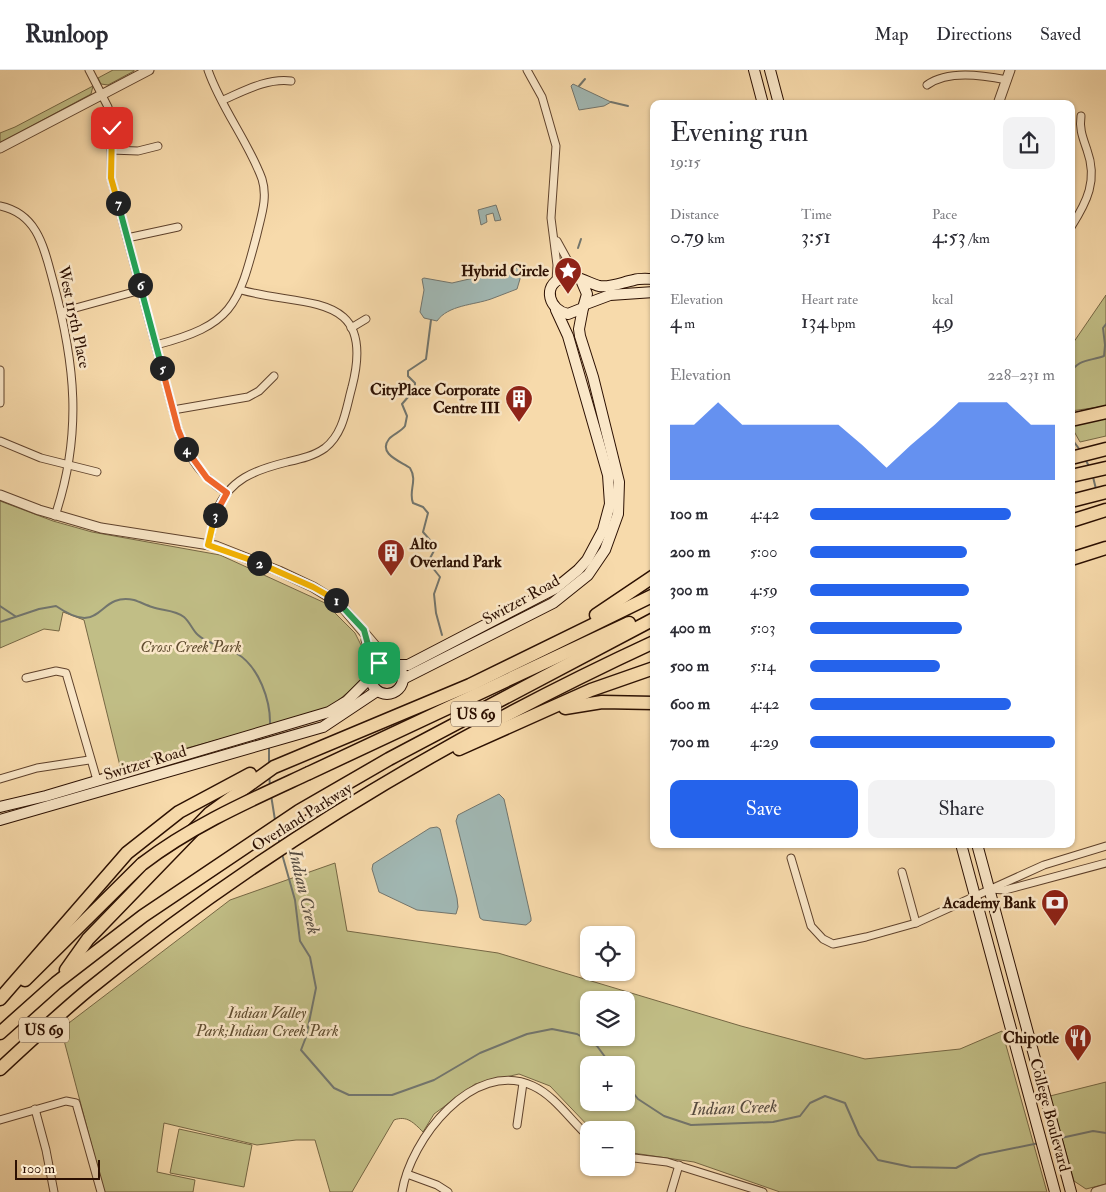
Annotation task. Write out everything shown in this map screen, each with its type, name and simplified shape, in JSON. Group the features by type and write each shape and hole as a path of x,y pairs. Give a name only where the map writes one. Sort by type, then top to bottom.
{"highway":[{"path":"1075,419 1105,412"},
{"path":"1075,457 1106,449"},
{"path":"1075,475 1106,468"},
{"path":"1075,500 1106,492"},
{"path":"1075,520 1106,510"},
{"path":"1075,552 1103,548"},
{"path":"1075,558 1103,548"},
{"path":"562,640 571,630 650,579"},
{"path":"0,999 111,868 143,838 179,812 274,767 436,700 650,597"},
{"path":"0,1004 142,864 168,844 208,820 650,614"},
{"name":"Overland Parkway","path":"0,1034 56,983 143,916 299,811 366,772 650,621"},
{"name":"Overland Parkway","path":"0,1069 87,990 202,903 261,862 402,775 508,713 650,644"},
{"path":"402,775 591,690 650,669"},
{"path":"535,715 584,704 618,701 650,702"},
{"path":"56,983 88,939 175,848 210,813 256,775"}],"main road":[{"path":"754,70 762,100"},
{"path":"770,70 778,100"},
{"path":"650,279 636,279 603,286 567,277 556,282 550,292 550,299 556,310 568,314 610,294 650,292"},
{"path":"579,280 586,288 584,306"},
{"name":"Switzer Road","path":"0,807 329,712 347,701 379,663 408,665 509,620 553,603 581,582 600,559 608,532 619,506 618,474 579,328 584,306"},
{"name":"Switzer Road","path":"556,310 568,336 609,485 608,532"},
{"path":"580,381 593,377"},
{"name":"Switzer Road","path":"0,820 323,727 377,691 386,694 396,691 403,678 509,620"},
{"path":"393,663 403,678"},
{"path":"372,672 373,687 377,691"},
{"name":"College Boulevard","path":"962,848 1055,1192"},
{"name":"College Boulevard","path":"978,848 1071,1192"}],"street":[{"path":"89,70 102,94 111,119 111,178 183,443 190,456 207,478 227,493"},
{"path":"0,148 33,133 149,70"},
{"path":"156,345 185,337 208,327 229,308 241,290 264,207 264,188 258,171 208,70"},
{"path":"527,70 542,98 556,146 552,218 557,269 556,282"},
{"path":"1000,100 1010,70"},
{"path":"927,84 941,74 978,75 1007,80"},
{"path":"223,100 259,85 291,81"},
{"path":"1075,221 1086,203 1092,183 1090,158 1080,132 1081,116"},
{"path":"111,150 138,151 158,146"},
{"name":"West 115th Place","path":"0,206 17,211 34,226 42,240 70,350 74,398 68,466 55,516"},
{"path":"128,238 178,227"},
{"path":"554,236 579,280"},
{"path":"61,312 141,290"},
{"path":"208,545 216,513 227,493 237,482 258,470 318,452 337,435 345,414 358,363 358,346 351,328 345,319 326,307 263,296 241,290"},
{"path":"351,328 366,319"},
{"path":"0,370 0,403"},
{"path":"173,410 248,397 259,391 274,376"},
{"path":"0,442 68,466 97,472"},
{"path":"0,495 55,516 127,533 208,545 233,552 313,587 339,603 364,630 380,653 393,663"},
{"path":"364,630 372,672"},
{"path":"26,678 56,670 66,673 89,760 97,780"},
{"path":"0,779 37,768 89,760"},
{"path":"792,858 811,926 823,938 833,944 916,923 1046,865 1106,846"},
{"path":"989,889 1005,890 1106,863"},
{"path":"902,872 916,923"},
{"path":"402,1192 414,1155 429,1130 461,1100 493,1082 509,1080 532,1085 545,1093 580,1128"},
{"path":"517,1125 523,1083"},
{"path":"0,1120 66,1101 76,1103 101,1192"},
{"path":"35,1110 46,1150 54,1192"},
{"path":"635,1158 679,1165 718,1180 763,1192"},
{"path":"672,1192 679,1165"},
{"path":"407,1174 437,1185 448,1192"},
{"path":"1096,1192 1106,1189"}],"green space":[{"path":"113,70 134,71 108,85 101,84 98,78"},
{"path":"93,86 91,94 0,143 0,133"},
{"path":"1106,295 1106,406 1075,410 1075,340"},
{"path":"1106,417 1106,436 1080,442 1075,433 1075,425"},
{"name":"Cross Creek Park","path":"0,501 53,521 92,532 220,555 325,603 355,633 371,665 363,680 325,711 120,766 84,620 63,612 59,631 44,629 0,648"},
{"name":"Indian Valley Park;Indian Creek Park","path":"335,863 347,931 498,953 580,978 580,981 591,981 624,991 580,991 580,1046 635,1046 635,994 741,1026 865,1059 960,1049 1002,1031 1047,1192 780,1192 694,1162 635,1153 635,1121 583,1121 550,1086 519,1074 475,1084 434,1114 423,1132 407,1119 394,1120 352,1192 330,1192 315,1140 296,1140 257,1145 164,1123 157,1172 195,1180 193,1192 104,1192 61,1029 230,900"},
{"path":"1106,1082 1106,1184 1086,1189 1074,1181 1050,1096"},
{"path":"179,1129 252,1145 244,1187 170,1173"}],"water":[{"path":"573,84 611,102 604,106 579,110 571,86"},
{"path":"496,205 501,220 495,221 493,213 486,215 487,222 481,225 478,210"},
{"path":"521,267 523,269 517,289 491,299 454,309 437,321 424,318 420,312 424,290 422,279 424,278 452,283"},
{"path":"499,794 504,799 531,918 531,921 526,925 483,920 480,918 456,821 458,815"},
{"path":"437,827 440,829 457,898 458,907 456,914 417,910 379,892 372,869 373,864 430,828"}],"waterway":[{"path":"579,86 585,79"},
{"path":"611,102 628,106"},
{"path":"578,248 581,239"},
{"path":"522,268 526,266"},
{"path":"431,320 426,359 408,371 408,376 415,383 415,389 402,404 407,416 405,426 389,439 386,449 392,457 410,468 413,477 413,503 423,507 428,513 423,532 436,547 428,562 440,577 434,594 436,613 442,635"},
{"path":"1075,367 1085,361 1104,356 1103,328 1106,324"},
{"path":"1075,443 1080,450"},
{"path":"1085,459 1090,468"},
{"path":"1093,477 1096,489"},
{"name":"Indian Creek","path":"0,622 39,609 56,606 72,615 83,618 92,616 113,602 122,599 134,600 177,613 186,619 202,638 236,653 251,666 266,695 270,726"},
{"path":"0,606 15,616"},
{"name":"Indian Creek","path":"269,745 269,766"},
{"name":"Indian Creek","path":"269,775 270,785"},
{"name":"Indian Creek","path":"271,795 275,820"},
{"name":"Indian Creek","path":"277,832 280,845"},
{"name":"Indian Creek","path":"282,854 295,900 300,941 310,957 316,988 306,1037 301,1050 334,1088 349,1095 392,1095 434,1080 480,1053 527,1034 552,1029 577,1034 597,1046 604,1056"},
{"name":"Indian Creek","path":"635,1095 664,1116 691,1125 773,1122 800,1116 810,1103 825,1096 845,1103 859,1135 878,1160 911,1167 956,1168 980,1155 1039,1143"},
{"name":"Indian Creek","path":"1061,1138 1093,1131 1106,1133"}],"place":[{"name":"Hybrid Circle","path":"568,295"},
{"name":"CityPlace Corporate Centre III","path":"519,423"},
{"name":"Alto Overland Park","path":"391,577"},
{"name":"Academy Bank","path":"1055,927"},
{"name":"Chipotle","path":"1078,1062"}],"route":[{"path":"112,128 111,178 178,429 183,443 198,468 213,484 227,493 222,498 216,513 208,545 225,549 279,571 332,597 345,608 364,630 373,656 374,667 379,663"}]}
